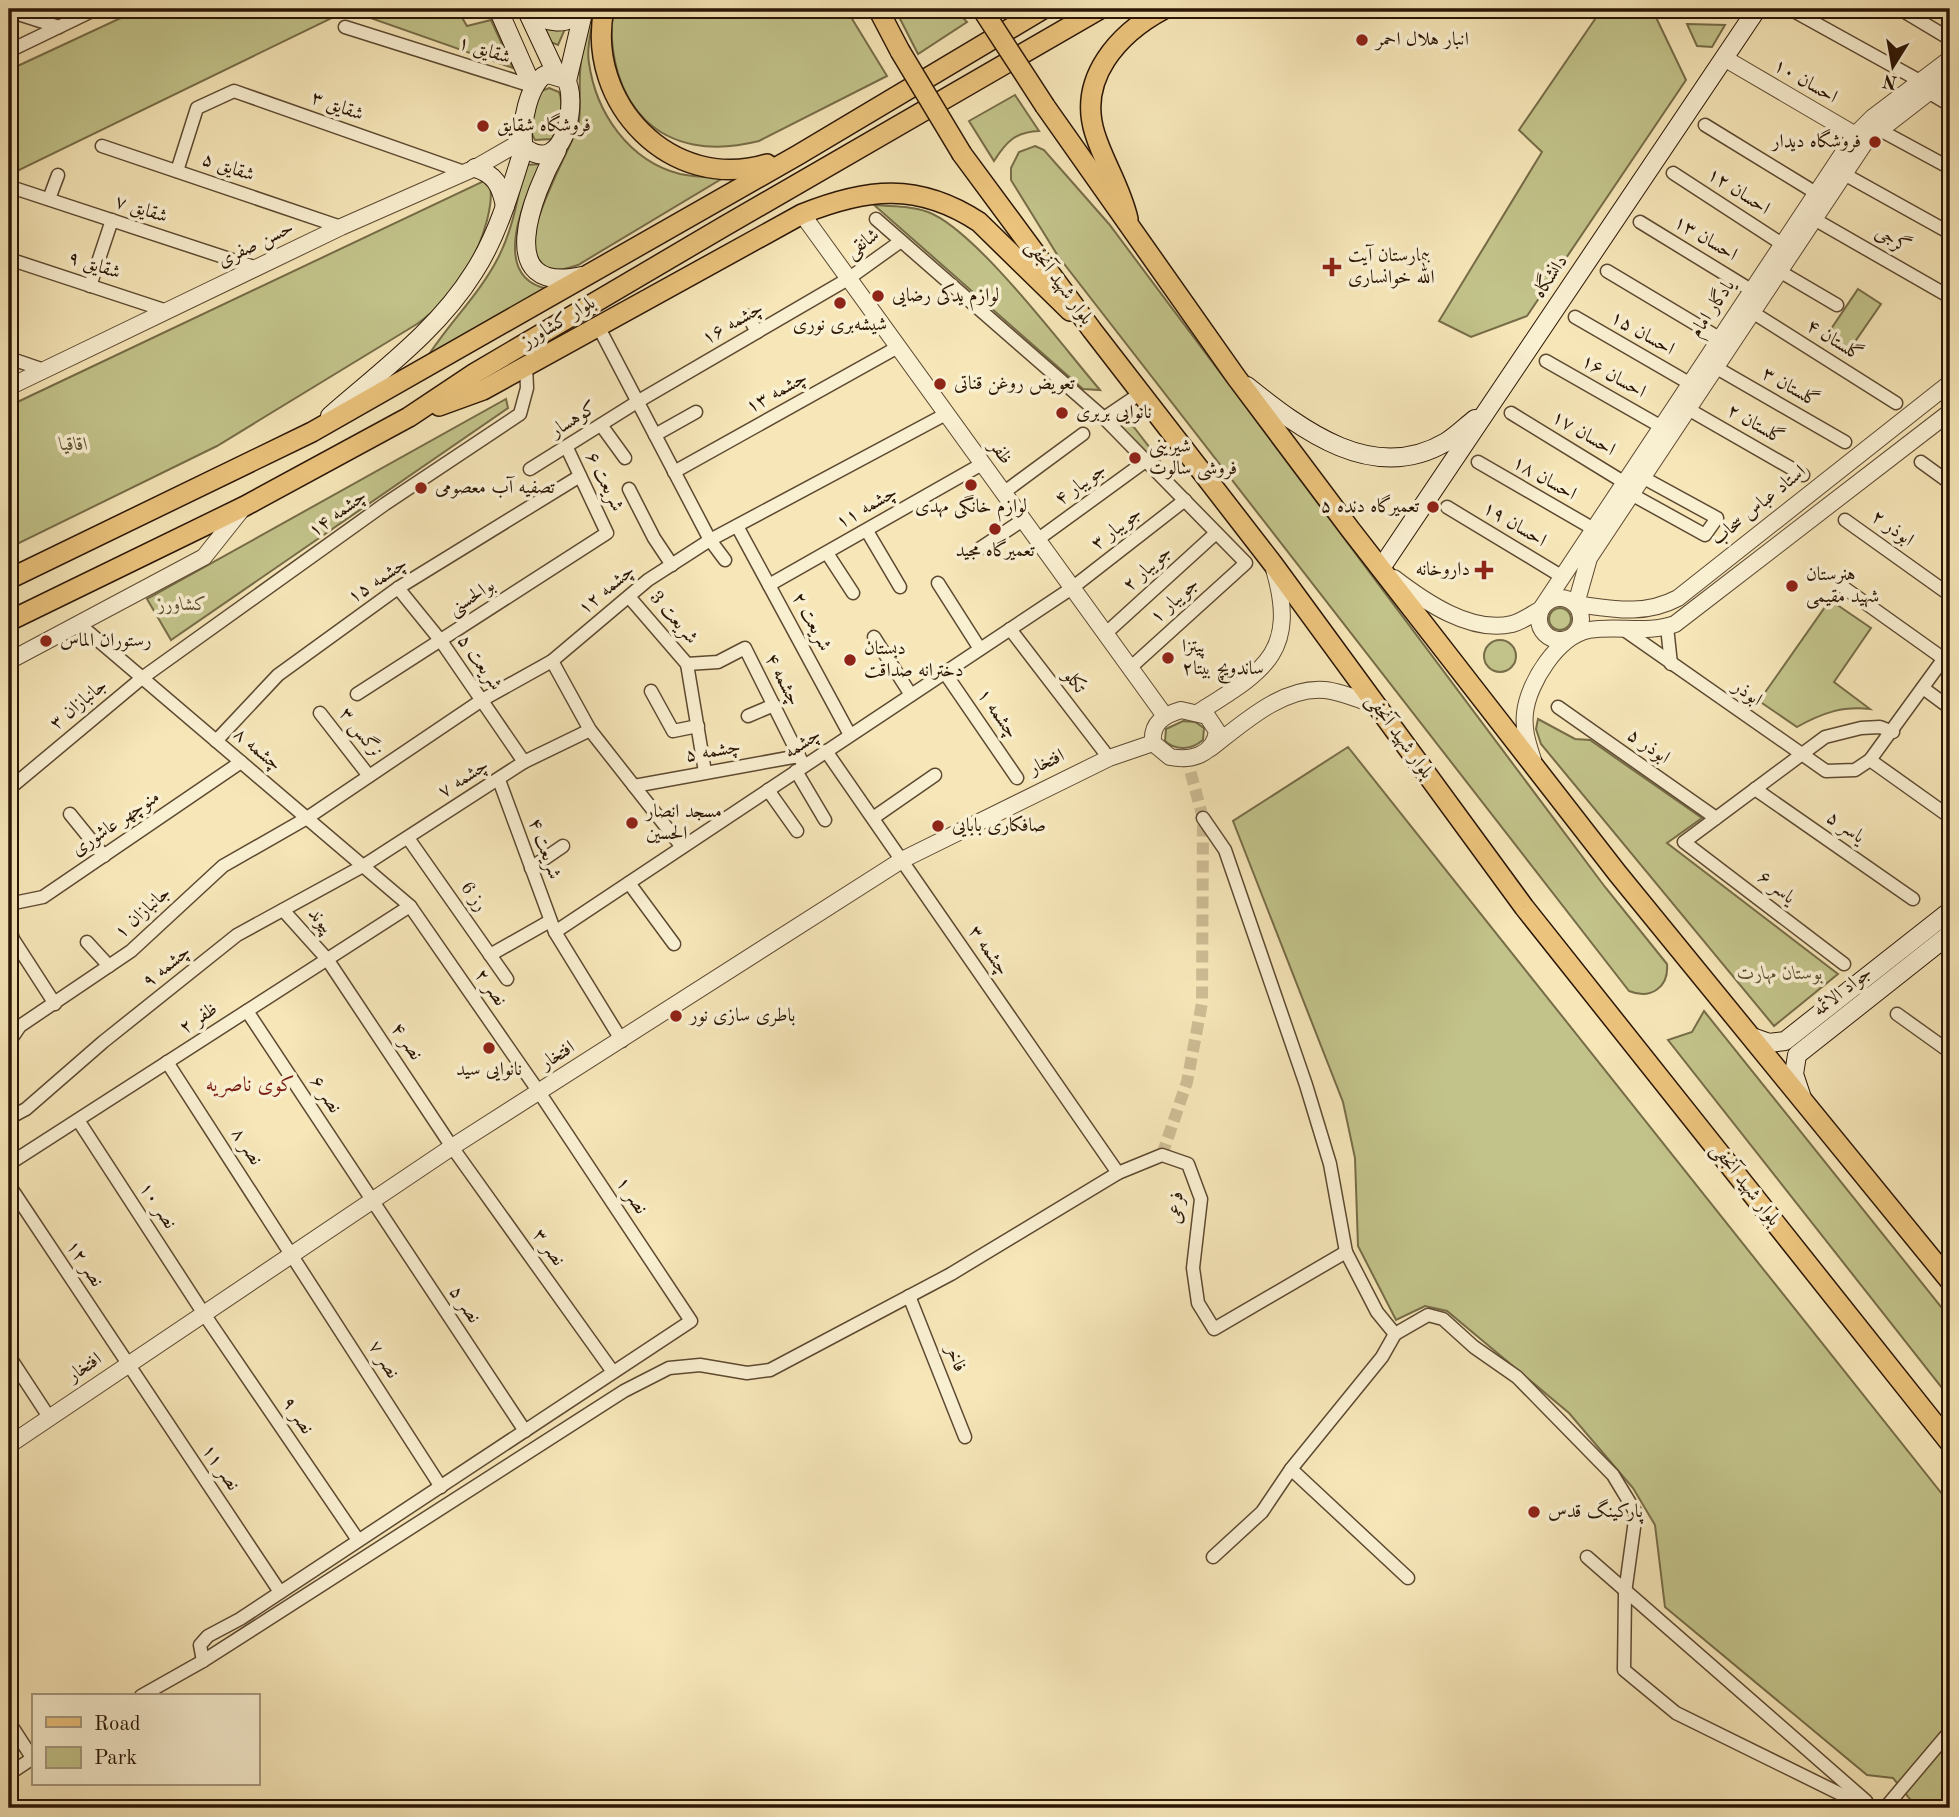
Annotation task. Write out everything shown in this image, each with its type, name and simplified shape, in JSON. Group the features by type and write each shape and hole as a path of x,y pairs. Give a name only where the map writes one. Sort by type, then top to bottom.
{"main road":[{"path":"312,432 422,334 457,297 483,258 505,206 523,144 532,86 498,9"},
{"path":"527,9 540,18 556,21 573,19 584,9"},
{"path":"527,9 572,95 557,150 544,178 528,226 527,260 531,267 544,277 557,280 589,274"},
{"path":"562,78 584,9"},
{"path":"604,9 600,30 602,60 609,85 635,126 664,151 682,162 708,168 746,170 798,155"},
{"path":"982,9 1045,106 1236,377 1381,568 1536,770 1950,1280"},
{"name":"بلوار کشاورز","path":"9,579 312,432 798,155 1043,9"},
{"name":"بلوار کشاورز","path":"9,621 245,506 409,417 475,373 676,254 1100,9"},
{"path":"1129,226 1122,193 1092,122 1092,94 1100,67 1117,43 1164,9"},
{"name":"دانشگاه","path":"1381,568 1757,9"},
{"name":"بلوار شهید آنجفی","path":"878,12 962,154 1092,330 1273,564 1524,907 1950,1443"},
{"path":"532,86 542,75 562,78"},
{"path":"523,144 542,155 557,150"},
{"path":"470,170 486,173 497,183 505,206"},
{"path":"409,417 483,390 802,214 846,198 879,192 910,194 944,202 979,222 1049,293 1092,330"},
{"path":"1236,377 1312,435 1337,448 1367,455 1407,454 1446,442 1489,408"},
{"path":"1752,1037 1769,1043 1785,1041 1950,911"},
{"name":"جواد الائمه","path":"1797,1055 1950,934"},
{"path":"1785,1041 1797,1055 1794,1074 1802,1098"}],"street":[{"path":"9,51 96,9"},
{"path":"1790,9 1950,105"},
{"path":"1900,9 1950,39"},
{"path":"9,11 58,27"},
{"name":"شقایق ۱","path":"345,27 532,86"},
{"name":"احسان ۱۰","path":"1724,58 1866,135"},
{"name":"یادگار امام","path":"1541,609 1592,528 1633,485 1661,426 1816,193 1866,135 1924,87 1950,59"},
{"name":"یادگار امام","path":"1576,604 1589,558 1633,485 1688,408 1844,174 1866,135 1871,118 1924,87 1950,76"},
{"name":"شقایق ۳","path":"177,171 197,108 234,90 470,170"},
{"path":"1705,125 1816,193"},
{"path":"1866,135 1950,168"},
{"name":"حسن صفری","path":"9,387 341,227 523,144"},
{"name":"شقایق ۵","path":"102,146 341,227"},
{"name":"احسان ۱۲","path":"1673,173 1782,244"},
{"path":"1844,174 1950,233"},
{"path":"48,199 58,175"},
{"name":"شقایق ۷","path":"14,188 257,268"},
{"name":"ظفر","path":"802,214 1165,716"},
{"path":"876,219 1104,418 1216,533"},
{"name":"گرجی","path":"1814,219 1950,297"},
{"path":"90,286 112,220"},
{"name":"احسان ۱۳","path":"1640,222 1751,290"},
{"name":"شانقی","path":"848,279 901,241"},
{"name":"شقایق ۹","path":"9,259 167,311"},
{"path":"1607,271 1719,338"},
{"path":"1779,271 1838,305"},
{"name":"چشمه ۱۶","path":"638,402 848,279"},
{"name":"گلستان ۴","path":"1752,312 1896,402"},
{"path":"748,316 757,332"},
{"name":"احسان ۱۵","path":"1575,317 1689,383"},
{"path":"598,326 710,540 725,560"},
{"name":"چشمه ۱۳","path":"674,472 898,347"},
{"path":"9,358 44,370"},
{"name":"احسان ۱۶","path":"1546,361 1661,426"},
{"name":"چشمه ۱۴","path":"142,678 385,504 520,414 527,388 526,366"},
{"name":"گلستان ۳","path":"1715,367 1845,442"},
{"name":"استاد عباس سحاب","path":"1576,604 1623,611 1644,611 1661,607 1678,597 1950,383"},
{"path":"1104,418 1140,393"},
{"name":"کوهسار","path":"530,469 638,402"},
{"name":"گلستان ۲","path":"1688,408 1803,475"},
{"path":"655,435 695,412"},
{"path":"1541,609 1539,621 1544,633 1554,640 1587,631 1667,627 1699,608 1950,412"},
{"name":"احسان ۱۷","path":"1511,413 1633,485"},
{"name":"چشمه ۱۲","path":"307,818 482,700 552,661 630,598 648,580 710,540 946,414"},
{"path":"601,425 625,458"},
{"path":"1003,493 1083,434"},
{"name":"شریعت ۶","path":"567,448 607,533"},
{"name":"جویبار ۴","path":"1037,540 1147,460"},
{"name":"احسان ۱۸","path":"1478,462 1592,528"},
{"path":"1922,462 1950,483"},
{"name":"چشمه ۱۱","path":"769,585 982,464"},
{"name":"چشمه ۱۵","path":"216,741 278,676 398,588 580,476"},
{"path":"1633,485 1717,518 1705,535 1633,485"},
{"path":"629,489 654,538 672,565"},
{"name":"جویبار ۳","path":"1072,588 1185,500"},
{"path":"9,661 204,557 245,506"},
{"name":"احسان ۱۹","path":"1447,507 1561,576"},
{"path":"979,549 1023,520"},
{"name":"ابوذر ۲","path":"1845,520 1950,595"},
{"name":"شریعت ۲","path":"737,526 850,735"},
{"path":"867,531 900,587"},
{"name":"بوالحسنی","path":"357,694 607,533"},
{"name":"جویبار ۱","path":"1130,668 1246,563 1216,533"},
{"name":"جویبار ۲","path":"1105,634 1216,533"},
{"path":"827,553 853,593"},
{"path":"1199,712 1253,677 1270,658 1281,618 1278,583 1273,564"},
{"path":"1381,568 1417,596 1452,615 1487,624 1510,625 1557,598 1576,604 1581,625 1541,674 1525,711 1524,733 1536,770"},
{"path":"939,583 979,649"},
{"path":"1843,587 1947,655 1870,761 1950,817"},
{"name":"شریعت ۵","path":"398,588 441,641 524,762"},
{"name":"چشمه","path":"490,955 552,927 629,883 768,790 800,764 826,751 1072,588"},
{"name":"شریعت 3","path":"630,598 687,664"},
{"name":"چشمه ۸","path":"79,624 410,906"},
{"path":"1667,627 1671,664"},
{"name":"تکلو","path":"1010,629 1109,758"},
{"name":"ابوذر","path":"1623,629 1826,771 1855,770 1870,761"},
{"path":"874,637 911,695"},
{"name":"چشمه ۴","path":"687,664 718,662 745,648 774,705 825,820"},
{"path":"552,661 590,730 682,848"},
{"path":"687,664 705,772"},
{"name":"چشمه ۱","path":"944,673 1017,778"},
{"name":"جانبازان ۳","path":"9,789 142,678"},
{"path":"1923,688 1950,708"},
{"path":"1211,748 1217,731 1213,722 1199,712 1181,710 1165,716 1153,729 1153,743 1162,754 1179,759 1196,757 1211,748 1245,722 1297,693 1310,690 1336,692 1377,706"},
{"path":"651,691 673,730 698,726"},
{"path":"748,716 774,705"},
{"name":"ابوذر ۵","path":"1558,707 1716,818"},
{"name":"نرگس ۳","path":"320,713 369,776"},
{"path":"1716,818 1812,744 1840,732 1880,727 1893,732"},
{"name":"چشمه ۷","path":"362,866 524,762 590,730"},
{"name":"افتخار","path":"9,1445 452,1147 902,860 1109,758 1153,743"},
{"name":"چشمه ۳","path":"826,751 1118,1173"},
{"name":"منوچهر عاشوری","path":"9,904 43,897 241,762"},
{"name":"چشمه ۵","path":"634,786 705,772 800,764"},
{"path":"873,818 935,775"},
{"name":"شریعت ۴","path":"499,780 552,927"},
{"name":"یاسر ۵","path":"1755,789 1913,899"},
{"path":"768,790 797,831"},
{"path":"70,814 104,856"},
{"name":"جانبازان ۱","path":"9,1042 20,1026 131,951 223,866 307,818"},
{"path":"1203,818 1225,850 1306,1085 1330,1164 1346,1252 1377,1312 1395,1334"},
{"name":"یاسر ۶","path":"1716,818 1684,842 1844,964"},
{"name":"رز 6","path":"408,838 506,979"},
{"path":"531,868 563,846"},
{"name":"چشمه ۹","path":"9,1118 26,1109 103,1042 237,935 362,866"},
{"path":"629,883 674,944"},
{"name":"ظفر ۲","path":"9,1164 410,906"},
{"name":"نصر ۲","path":"410,906 539,1092"},
{"name":"پیوند","path":"283,910 327,958"},
{"path":"9,925 14,954 55,1004"},
{"path":"552,927 622,1041"},
{"path":"87,942 109,967"},
{"name":"نصر ۴","path":"327,958 452,1147"},
{"name":"نصر ۶","path":"247,1010 372,1201"},
{"path":"1897,1014 1950,1052"},
{"name":"نصر ۸","path":"167,1062 293,1254"},
{"name":"نصر ۱","path":"539,1092 691,1321 613,1372"},
{"name":"نصر ۱۰","path":"78,1120 204,1314"},
{"name":"نصر ۳","path":"452,1147 613,1372"},
{"name":"فرعی","path":"145,1694 203,1661 624,1391 669,1368 700,1365 747,1373 770,1370 909,1296 1118,1173 1162,1155 1188,1164 1202,1199 1195,1231 1194,1279 1198,1303 1214,1329 1346,1252"},
{"name":"نصر ۱۲","path":"9,1185 128,1365"},
{"name":"نصر ۵","path":"372,1201 525,1431"},
{"name":"نصر ۷","path":"293,1254 441,1487"},
{"name":"فاخر","path":"909,1296 965,1437"},
{"name":"نصر ۹","path":"204,1314 358,1540"},
{"path":"1213,1557 1262,1513 1291,1469 1374,1367 1395,1334 1428,1315 1443,1319 1474,1347 1517,1377 1613,1475 1636,1513 1625,1593 1624,1670 1676,1713 1872,1808"},
{"path":"9,1356 49,1417"},
{"name":"نصر ۱۱","path":"128,1365 280,1592"},
{"path":"203,1661 200,1645 208,1636 280,1592 613,1372"},
{"path":"1291,1469 1408,1577"},
{"path":"1587,1557 1872,1808"},
{"path":"9,1722 32,1756"},
{"path":"1885,1808 1950,1731"},
{"path":"9,1774 32,1759"}],"green space":[{"path":"140,9 457,9 467,26 491,20 513,68 348,10 9,175 9,70"},
{"path":"591,9 595,9 588,50 593,82 607,117 618,132 645,158 662,168 685,175 723,178 578,265 549,270 535,261 533,242 539,216 579,122 581,65"},
{"path":"612,9 846,9 887,76 759,141 724,146 693,144 667,136 646,120 629,100 618,74 612,43"},
{"path":"895,9 955,9 967,22 918,54"},
{"path":"1602,9 1652,9 1686,80 1527,316 1471,337 1439,321 1542,152 1519,130"},
{"path":"1687,24 1725,25 1712,47 1697,46"},
{"path":"542,27 565,29 558,45 548,41"},
{"path":"549,88 559,92 561,97 558,122 552,139 535,140 531,129 534,109 541,91"},
{"path":"1015,95 1039,131 1024,133 1012,139 994,161 969,121"},
{"path":"1035,146 1044,150 1109,224 1605,887 1667,964 1665,979 1657,990 1644,994 1629,991 1058,256 1011,180 1011,168 1019,152"},
{"path":"541,164 520,215 515,253 519,269 530,282 548,289 426,359 498,258 511,224 525,165"},
{"name":"اقاقیا","path":"488,179 491,189 488,216 472,260 456,288 417,324 217,446 9,548 9,406"},
{"path":"874,205 928,212 948,223 970,241 1018,292 1100,390 1083,389"},
{"path":"1858,289 1881,304 1845,356 1823,341"},
{"name":"کشاورز","path":"506,399 508,408 171,640 147,599"},
{"path":"1123,413 1160,461 1157,463 1119,425"},
{"path":"1830,600 1871,628 1834,682 1870,709 1832,712 1797,727 1759,701"},
{"path":"1560,608 1568,611 1571,619 1568,627 1560,630 1552,627 1549,619 1552,611"},
{"path":"1500,640 1511,645 1516,656 1511,667 1500,672 1489,667 1484,656 1489,645"},
{"name":"بوستان مهارت","path":"1538,719 1575,739 1590,740 1702,818 1667,843 1838,974 1774,1026 1541,744 1536,729"},
{"path":"1183,721 1195,722 1204,728 1203,740 1184,748 1165,741 1166,729"},
{"path":"1348,747 1950,1504 1950,1808 1917,1808 1893,1778 1867,1775 1665,1607 1655,1525 1633,1488 1569,1413 1447,1311 1425,1306 1396,1320 1358,1246 1355,1158 1343,1102 1233,821"},
{"path":"1704,1011 1950,1318 1950,1398 1668,1040 1692,1032"}],"tunnel":[{"path":"1162,1155 1187,1082 1202,1003 1203,818 1187,759"}],"place":[{"name":"انبار هلال احمر","path":"1362,40"},
{"name":"فروشگاه شقایق","path":"483,126"},
{"name":"فروشگاه دیدار","path":"1875,142"},
{"name":"بیمارستان آیت الله خوانساری","path":"1332,267"},
{"name":"لوازم یدکی رضایی","path":"878,296"},
{"name":"شیشه‌بری نوری","path":"840,303"},
{"name":"تعویض روغن قناتی","path":"940,384"},
{"name":"نانوایی بربری","path":"1062,413"},
{"name":"شیرینی فروشی سالوت","path":"1135,458"},
{"name":"لوازم خانگی مهدی","path":"971,485"},
{"name":"تصفیه آب معصومی","path":"421,488"},
{"name":"تعمیرگاه دنده ۵","path":"1433,507"},
{"name":"تعمیرگاه مجید","path":"995,529"},
{"name":"داروخانه","path":"1484,570"},
{"name":"هنرستان شهید مقیمی","path":"1792,586"},
{"name":"رستوران الماس","path":"46,641"},
{"name":"پیتزا ساندویچ بیتا۲","path":"1168,658"},
{"name":"دبستان دخترانه صداقت","path":"850,660"},
{"name":"مسجد انصار الحسین","path":"632,823"},
{"name":"صافکاری بابایی","path":"938,826"},
{"name":"باطری سازی نور","path":"676,1016"},
{"name":"نانوایی‌ سید","path":"489,1048"},
{"name":"پارکینگ قدس","path":"1534,1512"}],"district":[{"name":"کوی ناصریه","path":"250,1085"}]}
